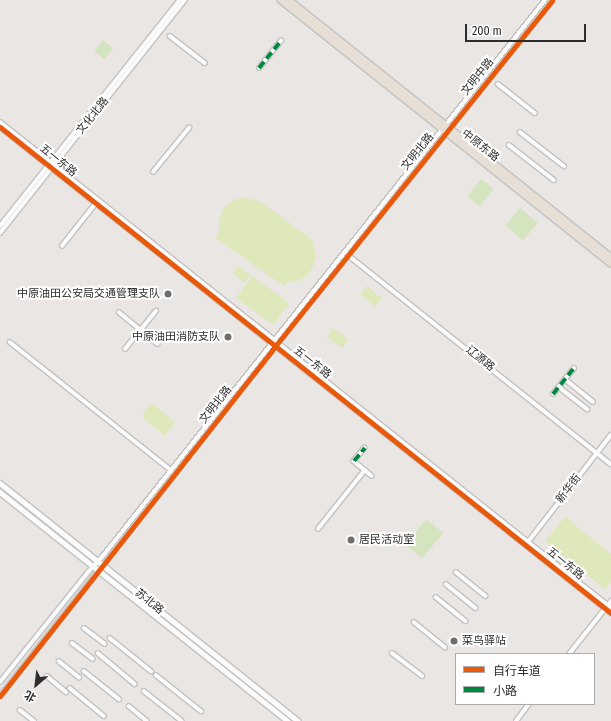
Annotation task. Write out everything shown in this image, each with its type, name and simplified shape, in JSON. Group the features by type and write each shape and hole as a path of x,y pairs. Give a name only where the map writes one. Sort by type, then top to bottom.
{"main road":[{"name":"中原东路","path":"281,0 611,257"},
{"name":"中原东路","path":"289,0 611,263"},
{"name":"苏北路","path":"0,484 298,721"},
{"name":"苏北路","path":"0,492 288,721"}],"street":[{"name":"文化北路","path":"0,233 180,0"},
{"name":"文化北路","path":"0,226 51,166 185,0"},
{"name":"文明中路","path":"446,129 545,0"},
{"name":"文明中路","path":"446,129 552,0"},
{"path":"170,36 205,63"},
{"path":"259,68 281,41"},
{"path":"498,84 535,113"},
{"name":"五一东路","path":"0,122 85,196 96,203 528,542 608,607 611,613"},
{"name":"五一东路","path":"0,127 608,607"},
{"path":"153,172 189,128"},
{"name":"文明北路","path":"0,682 171,470 348,255 446,129"},
{"name":"文明北路","path":"0,696 100,571 275,343 446,129"},
{"path":"520,132 564,166"},
{"path":"509,145 554,180"},
{"path":"62,246 96,203"},
{"name":"辽源路","path":"348,255 611,464"},
{"path":"125,349 156,311"},
{"path":"119,312 158,344"},
{"path":"10,342 171,470"},
{"path":"554,394 574,368"},
{"path":"565,379 593,402"},
{"path":"559,387 587,409"},
{"name":"新华街","path":"528,542 611,435"},
{"path":"365,448 354,462 372,476"},
{"path":"318,529 365,470"},
{"path":"456,572 486,596"},
{"path":"446,584 476,608"},
{"path":"436,597 466,621"},
{"path":"570,653 608,607 611,601"},
{"path":"414,622 445,647"},
{"path":"84,628 105,644"},
{"path":"110,638 151,671"},
{"path":"72,642 93,659"},
{"path":"98,653 135,684"},
{"path":"392,653 422,676"},
{"path":"59,661 79,677"},
{"path":"84,671 119,699"},
{"path":"156,675 201,711"},
{"path":"47,676 66,692"},
{"path":"70,688 104,716"},
{"path":"144,691 182,721"},
{"path":"516,721 528,705"},
{"path":"128,706 147,721"},
{"path":"20,710 34,721"}],"green space":[{"path":"103,40 113,48 104,59 94,51"},
{"path":"481,179 494,189 480,206 467,196"},
{"path":"244,197 261,202 310,238 314,245 316,257 312,269 304,278 298,281 286,283 284,286 215,238 219,232 219,219 223,209 232,201"},
{"path":"520,208 538,223 523,240 505,226"},
{"path":"238,266 250,275 245,283 233,273"},
{"path":"252,276 289,303 273,325 236,298"},
{"path":"367,286 382,298 375,307 360,295"},
{"path":"333,328 348,339 342,348 327,337"},
{"path":"152,403 175,422 165,436 144,419 143,412"},
{"path":"565,517 611,554 611,582 605,589 545,541"},
{"path":"426,519 443,533 422,558 405,545"}],"marked path":[{"path":"259,68 281,41"},
{"path":"553,394 574,368"},
{"path":"354,461 365,448"}],"cycle path":[{"path":"0,696 272,350 552,0"},
{"path":"0,127 611,613"}],"place":[{"name":"中原油田公安局交通管理支队","path":"168,294"},
{"name":"中原油田消防支队","path":"228,337"},
{"name":"居民活动室","path":"351,540"},
{"name":"菜鸟驿站","path":"454,641"}]}
